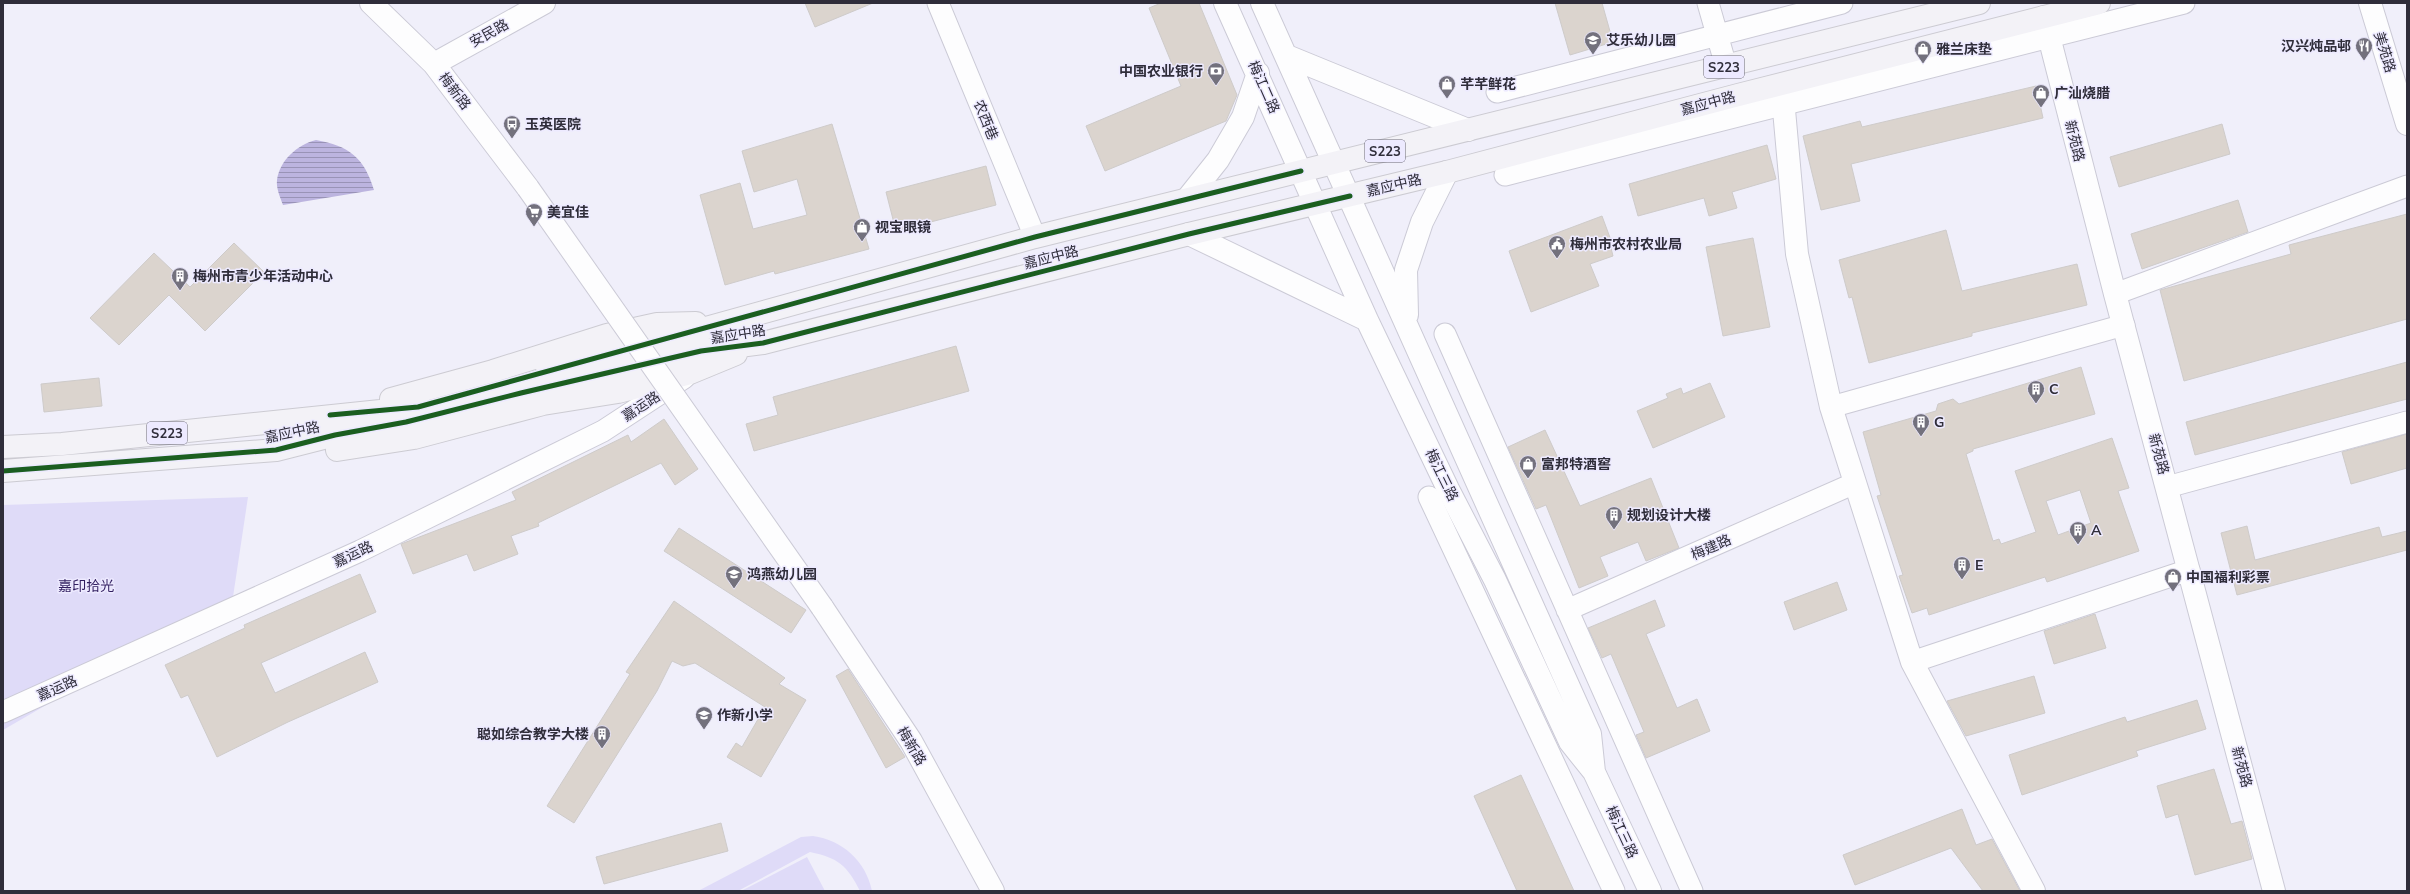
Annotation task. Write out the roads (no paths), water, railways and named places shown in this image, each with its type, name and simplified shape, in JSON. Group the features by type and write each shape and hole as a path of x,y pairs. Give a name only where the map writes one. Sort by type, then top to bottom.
{"main road":[{"name":"嘉应中路","path":"3,447 62,444 330,415 493,371 607,335 657,324 731,322 1035,237 1979,3"},
{"name":"嘉应中路","path":"3,471 276,450 334,435 406,422 521,393 701,351 763,343 1189,234 1447,172 1738,95 2046,27 2099,3"},
{"path":"276,450 337,450 414,438 543,404 618,392 690,373 763,343"}],"street":[{"name":"梅新路","path":"371,3 434,64 528,188 822,607 911,741 993,891"},
{"name":"安民路","path":"434,64 544,3"},
{"name":"农西巷","path":"938,3 1035,237"},
{"name":"梅江二路","path":"1226,3 1301,171"},
{"path":"1262,3 1335,163"},
{"path":"1708,3 1726,66"},
{"path":"1497,92 1842,3"},
{"path":"1505,175 2046,27 2184,3"},
{"name":"美苑路","path":"2370,3 2407,124"},
{"name":"新苑路","path":"2046,27 2115,294 2274,891"},
{"path":"1287,56 1468,130"},
{"path":"1187,199 1218,160 1243,117 1258,73"},
{"path":"1784,110 1797,254 1830,407 1912,662 2034,891"},
{"name":"梅江三路","path":"1335,163 1590,734 1594,772"},
{"name":"梅江三路","path":"1301,171 1367,320 1448,489 1495,580 1570,742 1594,772 1650,891"},
{"path":"1407,324 1406,270 1422,222 1447,172"},
{"path":"2115,294 2407,186"},
{"path":"1189,234 1367,320"},
{"path":"1830,407 2124,325"},
{"path":"1445,334 1692,891"},
{"name":"嘉运路","path":"3,712 389,537 604,431 690,373"},
{"path":"2167,487 2407,422"},
{"name":"梅建路","path":"1567,610 1855,483"},
{"path":"1428,497 1614,891"},
{"path":"1912,662 2189,570"}],"place":[{"name":"艾乐幼儿园","path":"1593,55"},
{"name":"汉兴炖品邨","path":"2364,61"},
{"name":"雅兰床垫","path":"1923,64"},
{"name":"中国农业银行","path":"1216,86"},
{"name":"芊芊鲜花","path":"1447,99"},
{"name":"广汕烧腊","path":"2041,108"},
{"name":"玉英医院","path":"512,139"},
{"name":"美宜佳","path":"534,227"},
{"name":"视宝眼镜","path":"862,242"},
{"name":"梅州市农村农业局","path":"1557,259"},
{"name":"梅州市青少年活动中心","path":"180,291"},
{"name":"C","path":"2036,404"},
{"name":"G","path":"1921,437"},
{"name":"富邦特酒窖","path":"1528,479"},
{"name":"规划设计大楼","path":"1614,530"},
{"name":"A","path":"2078,545"},
{"name":"E","path":"1962,580"},
{"name":"鸿燕幼儿园","path":"734,589"},
{"name":"中国福利彩票","path":"2173,592"},
{"name":"作新小学","path":"704,730"},
{"name":"聪如综合教学大楼","path":"602,749"}],"park label":[{"name":"嘉印拾光","path":"86,586"}]}
